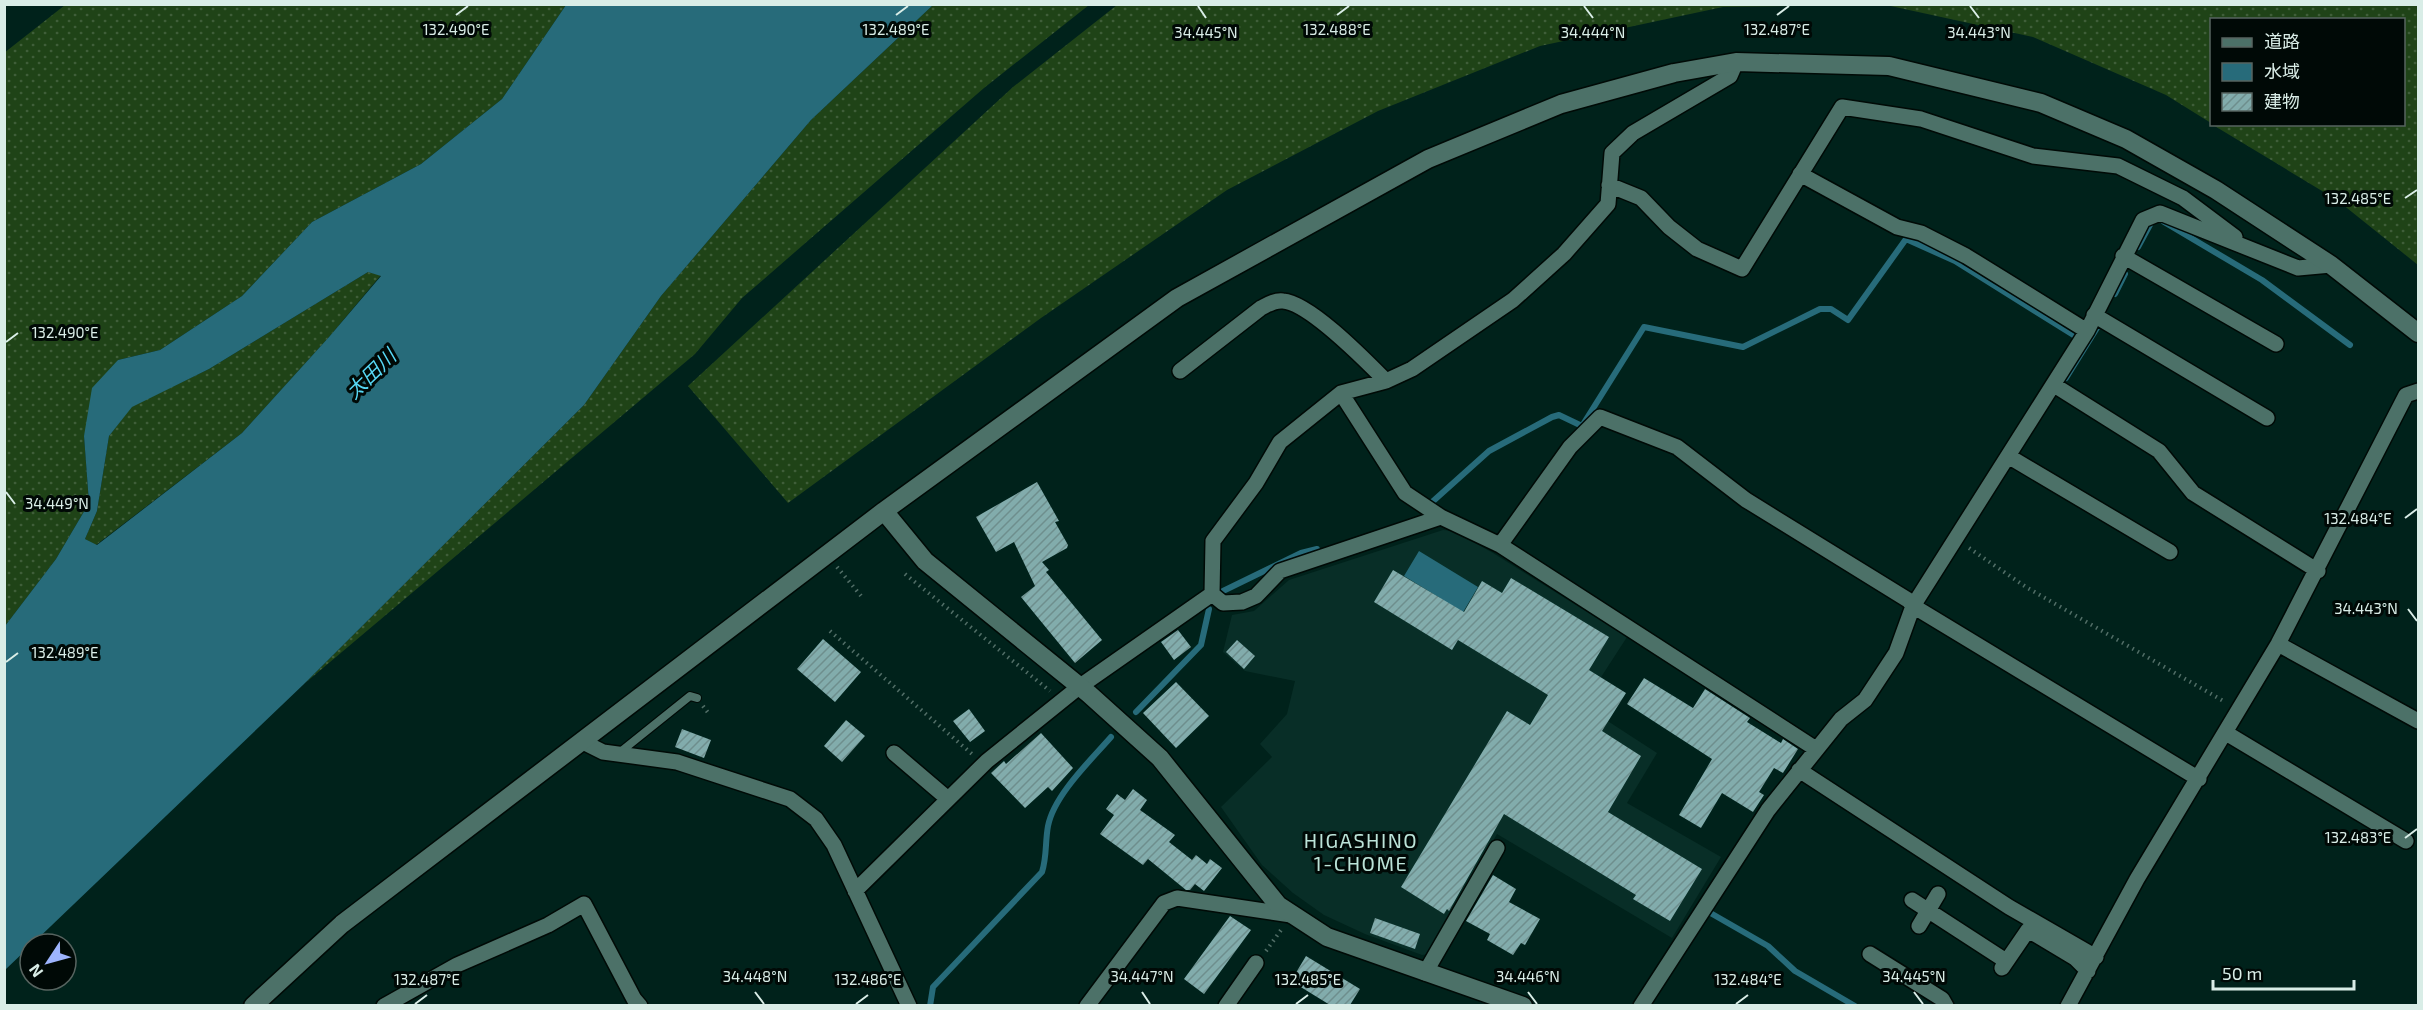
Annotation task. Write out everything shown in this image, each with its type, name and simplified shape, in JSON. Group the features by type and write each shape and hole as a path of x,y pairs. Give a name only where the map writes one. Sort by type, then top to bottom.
{"street":[{"path":"1441,517 1280,571 1256,596 1242,602 1222,603 1212,594 1213,541 1256,483 1280,442 1341,393 1386,381 1412,369 1513,300 1564,254 1608,204 1612,153 1633,133 1730,76 1736,62"},
{"path":"253,1005 342,924 884,511 1177,298 1428,159 1561,104 1674,73 1736,62 1889,66 2041,103 2126,139 2216,190 2331,265 2418,333"},
{"path":"1609,185 1641,198 1669,227 1697,249 1742,269 1842,107 1921,119 2033,156 2118,166 2183,198 2250,249"},
{"path":"1800,174 1897,227 1921,233 1966,256 2087,331"},
{"path":"1641,1005 1768,810 1841,719 1865,700 1896,652 1913,606 2087,331 2142,220 2160,213 2298,268 2331,265"},
{"path":"2123,256 2276,344"},
{"path":"1180,370 1261,308 1272,302 1284,301 1297,306 1338,334 1386,381"},
{"path":"2094,315 2268,418"},
{"path":"2054,385 2159,451 2193,493 2318,570"},
{"path":"2067,1005 2096,957 2137,879 2278,644 2406,395 2418,391"},
{"path":"1341,393 1405,493 1441,517 1500,546 1816,750"},
{"path":"1500,546 1570,447 1600,417 1677,447 1746,500 1908,600 1913,606 2199,779"},
{"path":"2008,456 2170,552"},
{"path":"884,511 925,561 1079,687 1160,758 1278,905 1326,937 1523,1005"},
{"path":"855,891 983,764 1079,687 1212,594"},
{"path":"2278,644 2418,721"},
{"path":"2226,733 2406,841"},
{"path":"583,742 603,752 677,762 790,800 816,819 834,845 909,1005"},
{"path":"894,753 948,799"},
{"path":"1799,770 2009,907 2096,957"},
{"path":"1425,973 1497,848"},
{"path":"1919,926 1938,894"},
{"path":"1087,1005 1164,903 1177,898 1291,915"},
{"path":"1912,900 2004,964 2028,930 2076,958 2088,971"},
{"path":"384,1005 457,965 548,925 584,904 634,999 640,1005"},
{"path":"1870,954 1942,999 1946,1005"},
{"path":"1226,1005 1256,963"}],"lane":[{"path":"618,754 690,696 697,698"}],"path":[{"path":"1964,543 2026,587 2238,710"},
{"path":"840,572 862,597"},
{"path":"905,574 1062,700"},
{"path":"830,631 983,764"},
{"path":"1256,963 1291,915"}],"shaded area":[{"path":"1443,530 1454,531 1493,553 1627,637 1583,705 1657,753 1627,803 1721,857 1672,938 1497,834 1429,954 1422,955 1365,934 1324,915 1293,893 1262,865 1221,807 1272,757 1260,744 1287,714 1295,681 1245,671 1223,652 1232,615 1254,611 1289,580"}],"green space":[{"path":"65,5 566,5 502,99 421,164 312,222 242,296 160,350 118,360 84,436 89,503 56,559 5,626 4,53"},
{"path":"933,5 1089,5 984,88 742,298 695,354 304,684 584,405 661,296 811,120"},
{"path":"1117,5 1886,5 1723,7 1540,46 1378,111 1227,190 1041,318 788,503 688,386 1013,87"},
{"path":"1886,5 2418,5 2418,265 2337,200 2215,126 2405,126 2405,18 2210,18 2210,122 2166,95 2033,37"},
{"path":"368,272 381,275 329,337 242,433 96,545 85,539 97,511 109,436 132,406 209,369"}],"water":[{"name":"太田川","path":"566,5 933,5 811,120 661,296 584,405 304,684 45,932 18,932 18,958 5,970 5,626 56,559 89,503 84,436 92,388 118,360 160,350 242,296 312,222 421,164 502,99","holes":["368,272 381,276 242,433 97,545 85,539 97,511 109,436 132,407 209,369"]},
{"path":"1419,551 1478,587 1456,624 1440,598 1404,576"}],"building":[{"path":"1037,482 1059,521 1055,522 1068,545 1067,548 1042,562 1049,570 1046,572 1102,640 1075,663 1021,597 1035,586 1014,542 996,552 976,517"},
{"path":"1393,570 1464,612 1482,581 1502,593 1511,578 1609,637 1589,670 1626,693 1602,731 1641,756 1608,812 1702,869 1670,921 1633,899 1636,895 1504,814 1449,911 1447,909 1444,914 1401,887 1507,711 1530,725 1548,695 1458,640 1452,650 1374,602"},
{"path":"1178,630 1191,647 1174,660 1161,642"},
{"path":"823,639 861,672 835,702 797,669"},
{"path":"1237,640 1255,656 1244,669 1226,652"},
{"path":"1644,678 1693,708 1705,689 1750,718 1747,722 1781,743 1783,739 1798,749 1783,773 1774,768 1759,792 1764,795 1753,812 1722,793 1701,828 1679,815 1712,759 1627,704"},
{"path":"1176,682 1209,716 1176,748 1143,713"},
{"path":"969,709 985,731 970,742 953,721"},
{"path":"846,720 865,736 842,762 824,746"},
{"path":"682,729 711,740 704,758 675,747"},
{"path":"1041,733 1073,768 1052,791 1048,787 1025,808 991,773 1004,761 1006,764"},
{"path":"1133,789 1147,800 1140,810 1175,835 1169,842 1192,860 1196,855 1207,864 1210,859 1222,868 1204,891 1195,884 1190,890 1186,890 1148,859 1143,865 1100,834 1114,815 1106,809 1117,794 1125,800"},
{"path":"1493,875 1516,889 1509,902 1540,919 1525,945 1521,943 1513,955 1487,940 1490,934 1466,921"},
{"path":"1230,916 1251,930 1204,994 1184,979"},
{"path":"1375,918 1420,934 1415,949 1370,933"},
{"path":"1306,956 1360,989 1350,1005 1330,1005 1291,981"}],"waterway":[{"path":"2138,247 2152,221"},
{"path":"2164,222 2262,280 2350,345"},
{"path":"1431,503 1489,451 1552,417 1559,415 1582,426 1644,327 1743,347 1820,309 1831,309 1848,320 1906,239 1955,261 2075,336"},
{"path":"2115,294 2125,274"},
{"path":"2066,378 2097,328"},
{"path":"1221,592 1301,553 1317,549"},
{"path":"1136,712 1201,645 1209,609"},
{"path":"930,1006 933,987 1042,872 1048,826 1058,802 1074,778 1111,737"},
{"path":"1709,909 1707,911 1768,946 1795,971 1855,1006"}],"district":[{"name":"HIGASHINO 1-CHOME","path":"1361,852"}]}
